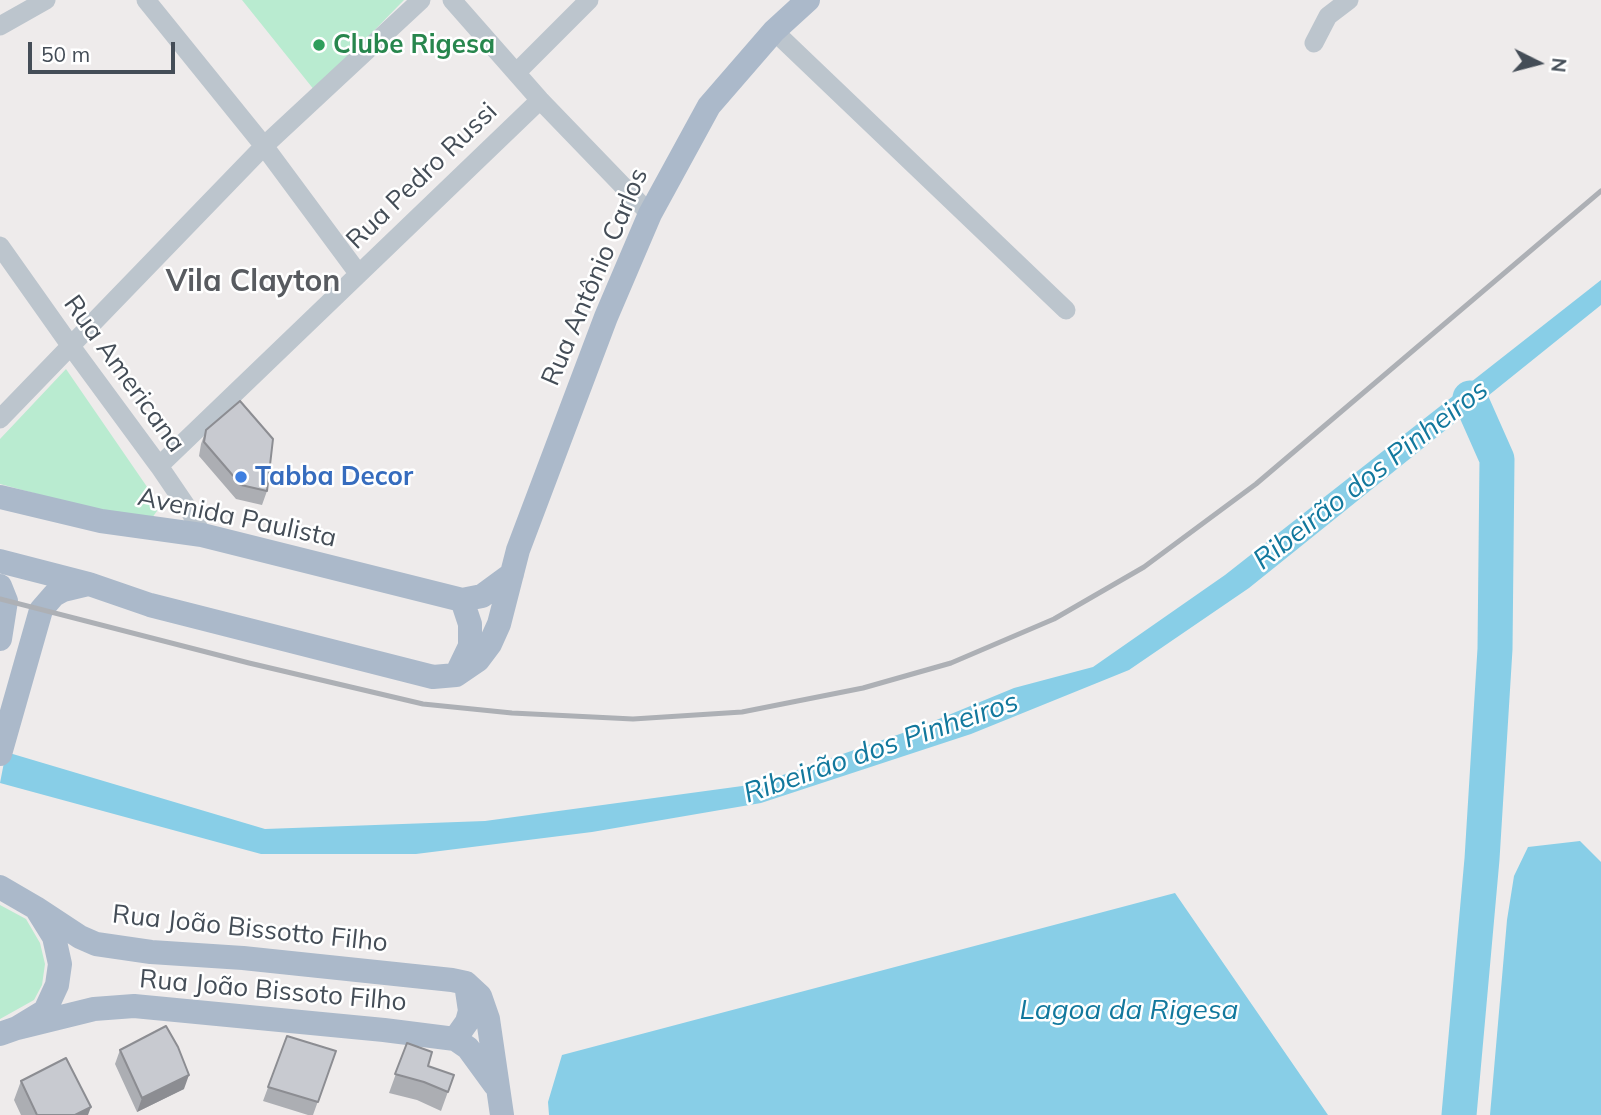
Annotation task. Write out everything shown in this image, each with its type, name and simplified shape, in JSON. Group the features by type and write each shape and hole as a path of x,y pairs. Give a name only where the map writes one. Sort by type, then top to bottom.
{"main road":[{"name":"Rua Antônio Carlos","path":"456,675 478,660 490,644 499,624 518,550 574,399 650,214 709,106 774,31 808,0"},
{"name":"Avenida Paulista","path":"0,497 101,521 201,535 462,600"},
{"path":"0,562 89,584 150,606 433,677 456,675 470,646 470,624 462,600 482,596 512,574"},
{"path":"0,754 41,610 62,590 89,584"},
{"path":"0,586 6,601 0,639"},
{"name":"Rua João Bissoto Filho","path":"0,887 36,908 54,937 60,964 57,985 45,1011 6,1033"},
{"name":"Rua João Bissotto Filho","path":"36,908 80,937 96,944 151,953 243,958 452,979 466,984"},
{"path":"466,984 470,1011 467,1022 454,1039 468,1048 480,1061 501,1103"},
{"path":"466,984 480,996 488,1019 501,1103"},
{"name":"Rua João Bissoto Filho","path":"6,1033 94,1009 134,1006 363,1027 454,1039"}],"street":[{"path":"0,26 46,0"},
{"path":"146,0 264,146 358,273"},
{"path":"0,419 264,146 421,0"},
{"path":"452,0 540,100 650,214"},
{"path":"517,72 589,0"},
{"path":"1314,43 1328,16 1349,0"},
{"path":"774,31 1066,310"},
{"name":"Rua Pedro Russi","path":"159,466 540,100"},
{"name":"Rua Americana","path":"0,246 159,466 191,513 201,535"}],"green space":[{"name":"Clube Rigesa","path":"242,0 404,0 315,91"},
{"path":"66,369 154,497 157,511 149,522 0,484 0,439"},
{"path":"0,905 26,919 40,943 45,964 42,985 34,1000 0,1019"}],"water":[{"name":"Ribeirão dos Pinheiros","path":"1601,280 1601,305 1249,588 1129,670 971,734 761,803 592,832 416,854 261,854 0,783 6,752 265,829 485,821 757,784 917,728 1014,688 1093,667 1225,575"},
{"path":"1580,841 1601,862 1601,1115 1490,1115 1507,920 1514,876 1528,847"},
{"name":"Lagoa da Rigesa","path":"1175,893 1328,1115 549,1115 548,1102 562,1055"}],"building":[{"name":"Tabba Decor","path":"240,401 273,439 267,491 241,485 204,442 206,430"},
{"path":"166,1026 189,1075 142,1098 120,1050"},
{"path":"287,1036 336,1051 318,1102 268,1087"},
{"path":"407,1043 432,1052 428,1066 454,1075 448,1092 395,1074"},
{"path":"66,1058 91,1107 75,1115 37,1115 21,1081"}],"waterway":[{"name":"Ribeirão dos Pinheiros","path":"1459,1115 1482,859 1495,649 1497,459 1470,398"}],"railway":[{"path":"0,599 249,663 423,704 512,713 633,719 742,712 863,688 951,663 1054,619 1144,567 1256,484 1601,191"}],"place":[{"name":"Clube Rigesa","path":"319,45"},
{"name":"Tabba Decor","path":"241,477"}],"district":[{"name":"Vila Clayton","path":"253,282"}]}
